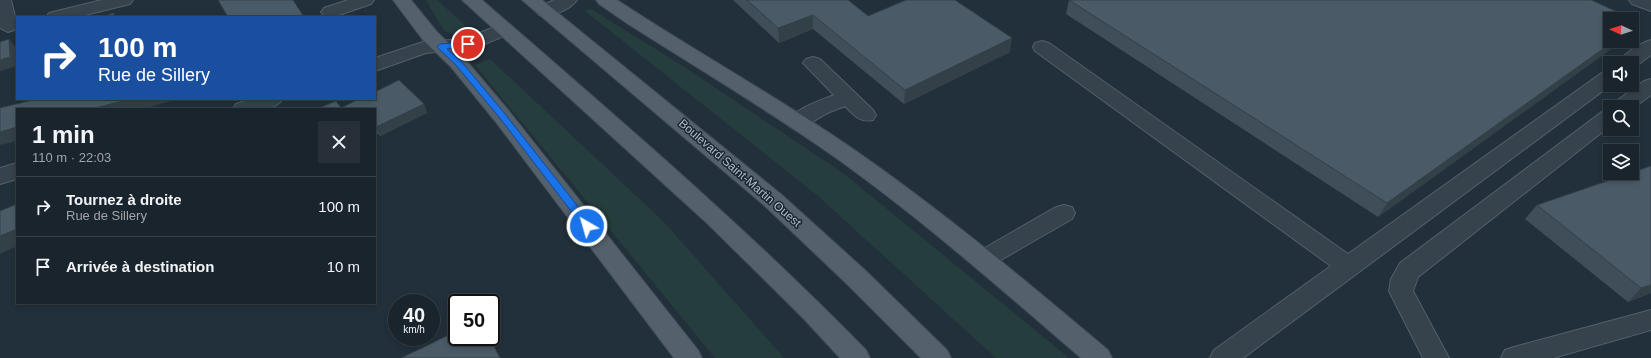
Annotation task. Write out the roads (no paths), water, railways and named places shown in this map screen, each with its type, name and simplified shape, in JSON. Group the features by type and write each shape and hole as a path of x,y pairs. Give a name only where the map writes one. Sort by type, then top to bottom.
{"main road":[{"path":"402,0 440,47 458,63 502,116 689,358"},
{"path":"471,0 749,248 833,331 857,358"},
{"path":"605,0 798,122 869,171 984,259 1099,358"},
{"name":"Boulevard Saint-Martin Ouest","path":"538,6 774,201 857,278 938,358"}],"street":[{"path":"2,0 8,26"},
{"path":"59,16 124,0"},
{"path":"328,10 365,0"},
{"path":"538,6 568,0"},
{"path":"1638,0 1651,6"},
{"path":"376,64 423,48 468,44 504,29"},
{"path":"1637,56 1651,46"},
{"path":"1042,47 1349,266"},
{"path":"813,63 866,115"},
{"path":"1223,358 1603,81"},
{"path":"1631,100 1651,85"},
{"path":"798,122 817,110 848,97"},
{"path":"246,108 270,100"},
{"path":"1436,358 1401,291 1403,279 1409,270 1603,121"},
{"path":"0,176 16,172"},
{"path":"984,259 1064,213"},
{"path":"1514,358 1550,349 1603,331 1651,320"}]}
